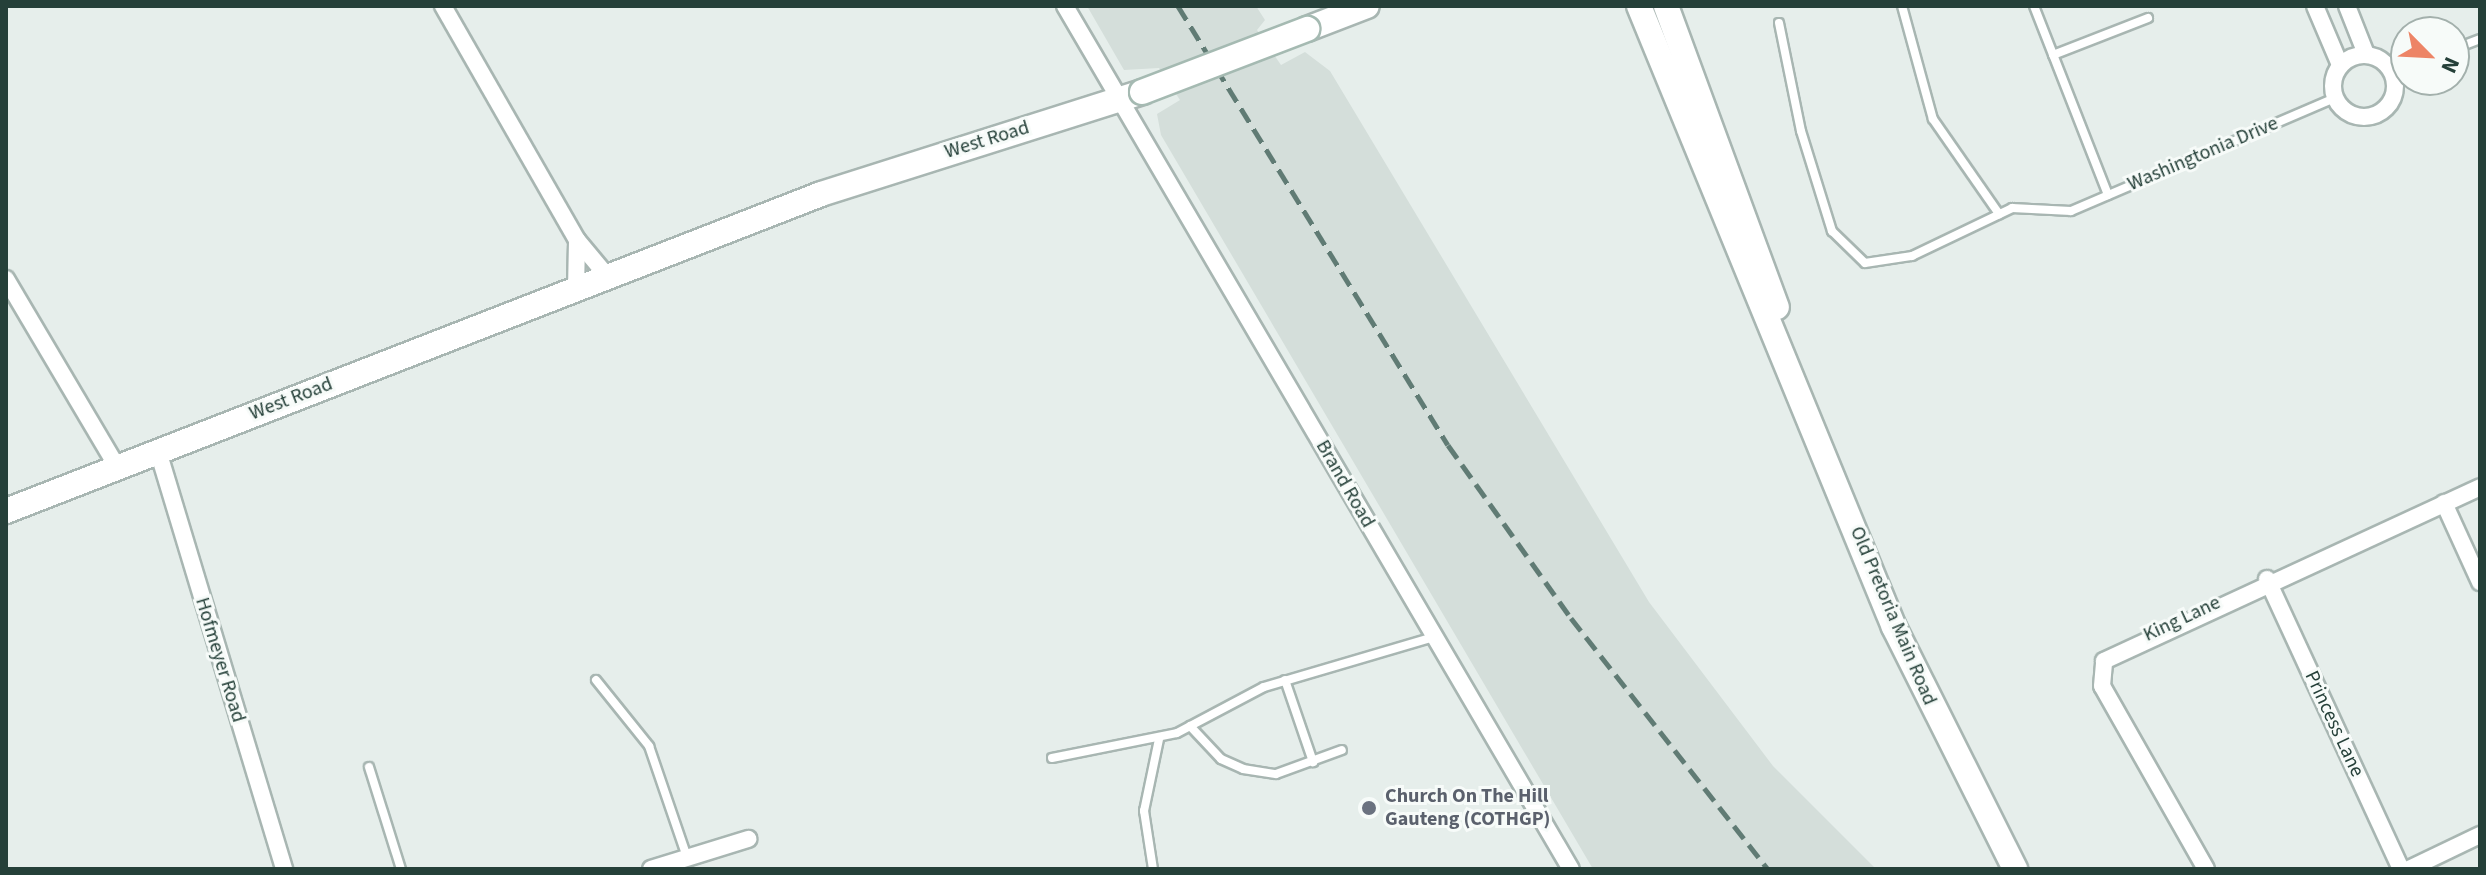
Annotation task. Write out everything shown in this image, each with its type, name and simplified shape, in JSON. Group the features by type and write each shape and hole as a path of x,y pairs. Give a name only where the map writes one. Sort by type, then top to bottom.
{"street":[{"path":"443,6 577,240 608,277"},
{"name":"Brand Road","path":"1065,6 1131,96 1435,637 1571,869"},
{"name":"West Road","path":"6,511 821,194 1131,96 1367,6"},
{"name":"Old Pretoria Main Road","path":"1639,6 1699,164 1788,356 1894,627 2015,869"},
{"name":"Old Pretoria Main Road","path":"1666,6 1775,298 1788,356"},
{"path":"2315,6 2340,65 2335,98 2351,114 2373,116 2393,96"},
{"path":"2347,6 2366,54 2390,66"},
{"path":"2340,65 2366,54"},
{"path":"576,289 577,240"},
{"path":"6,279 117,467"},
{"name":"Hofmeyer Road","path":"158,451 284,869"},
{"name":"King Lane","path":"2206,869 2140,761 2100,673 2113,652 2267,579 2480,487"},
{"path":"2444,503 2480,582"},
{"name":"Princess Lane","path":"2267,579 2401,869"},
{"path":"2409,869 2480,835"},
{"path":"651,869 748,839"}],"lane":[{"path":"1779,23 1801,131 1832,231 1856,259 1912,256 1999,214 1933,119 1902,6"},
{"path":"2034,6 2108,195"},
{"path":"2053,55 2148,18"},
{"name":"Washingtonia Drive","path":"1999,214 2031,206 2071,211 2335,98"},
{"path":"1052,758 1159,739 1285,680 1435,637"},
{"path":"596,680 649,746 687,858"},
{"path":"1285,680 1313,762"},
{"path":"1190,726 1221,759 1243,769 1276,774 1342,750"},
{"path":"1153,869 1144,811 1159,739"},
{"path":"369,767 401,869"}],"shaded area":[{"path":"1087,6 1256,6 1265,20 1257,30 1281,65 1305,52 1330,71 1649,602 1773,766 1876,869 1593,869 1161,135 1157,114 1180,100 1159,68 1124,70"}],"railway":[{"path":"1178,6 1448,445 1571,618 1768,869"}],"place":[{"name":"Church On The Hill Gauteng (COTHGP)","path":"1369,808"}]}
